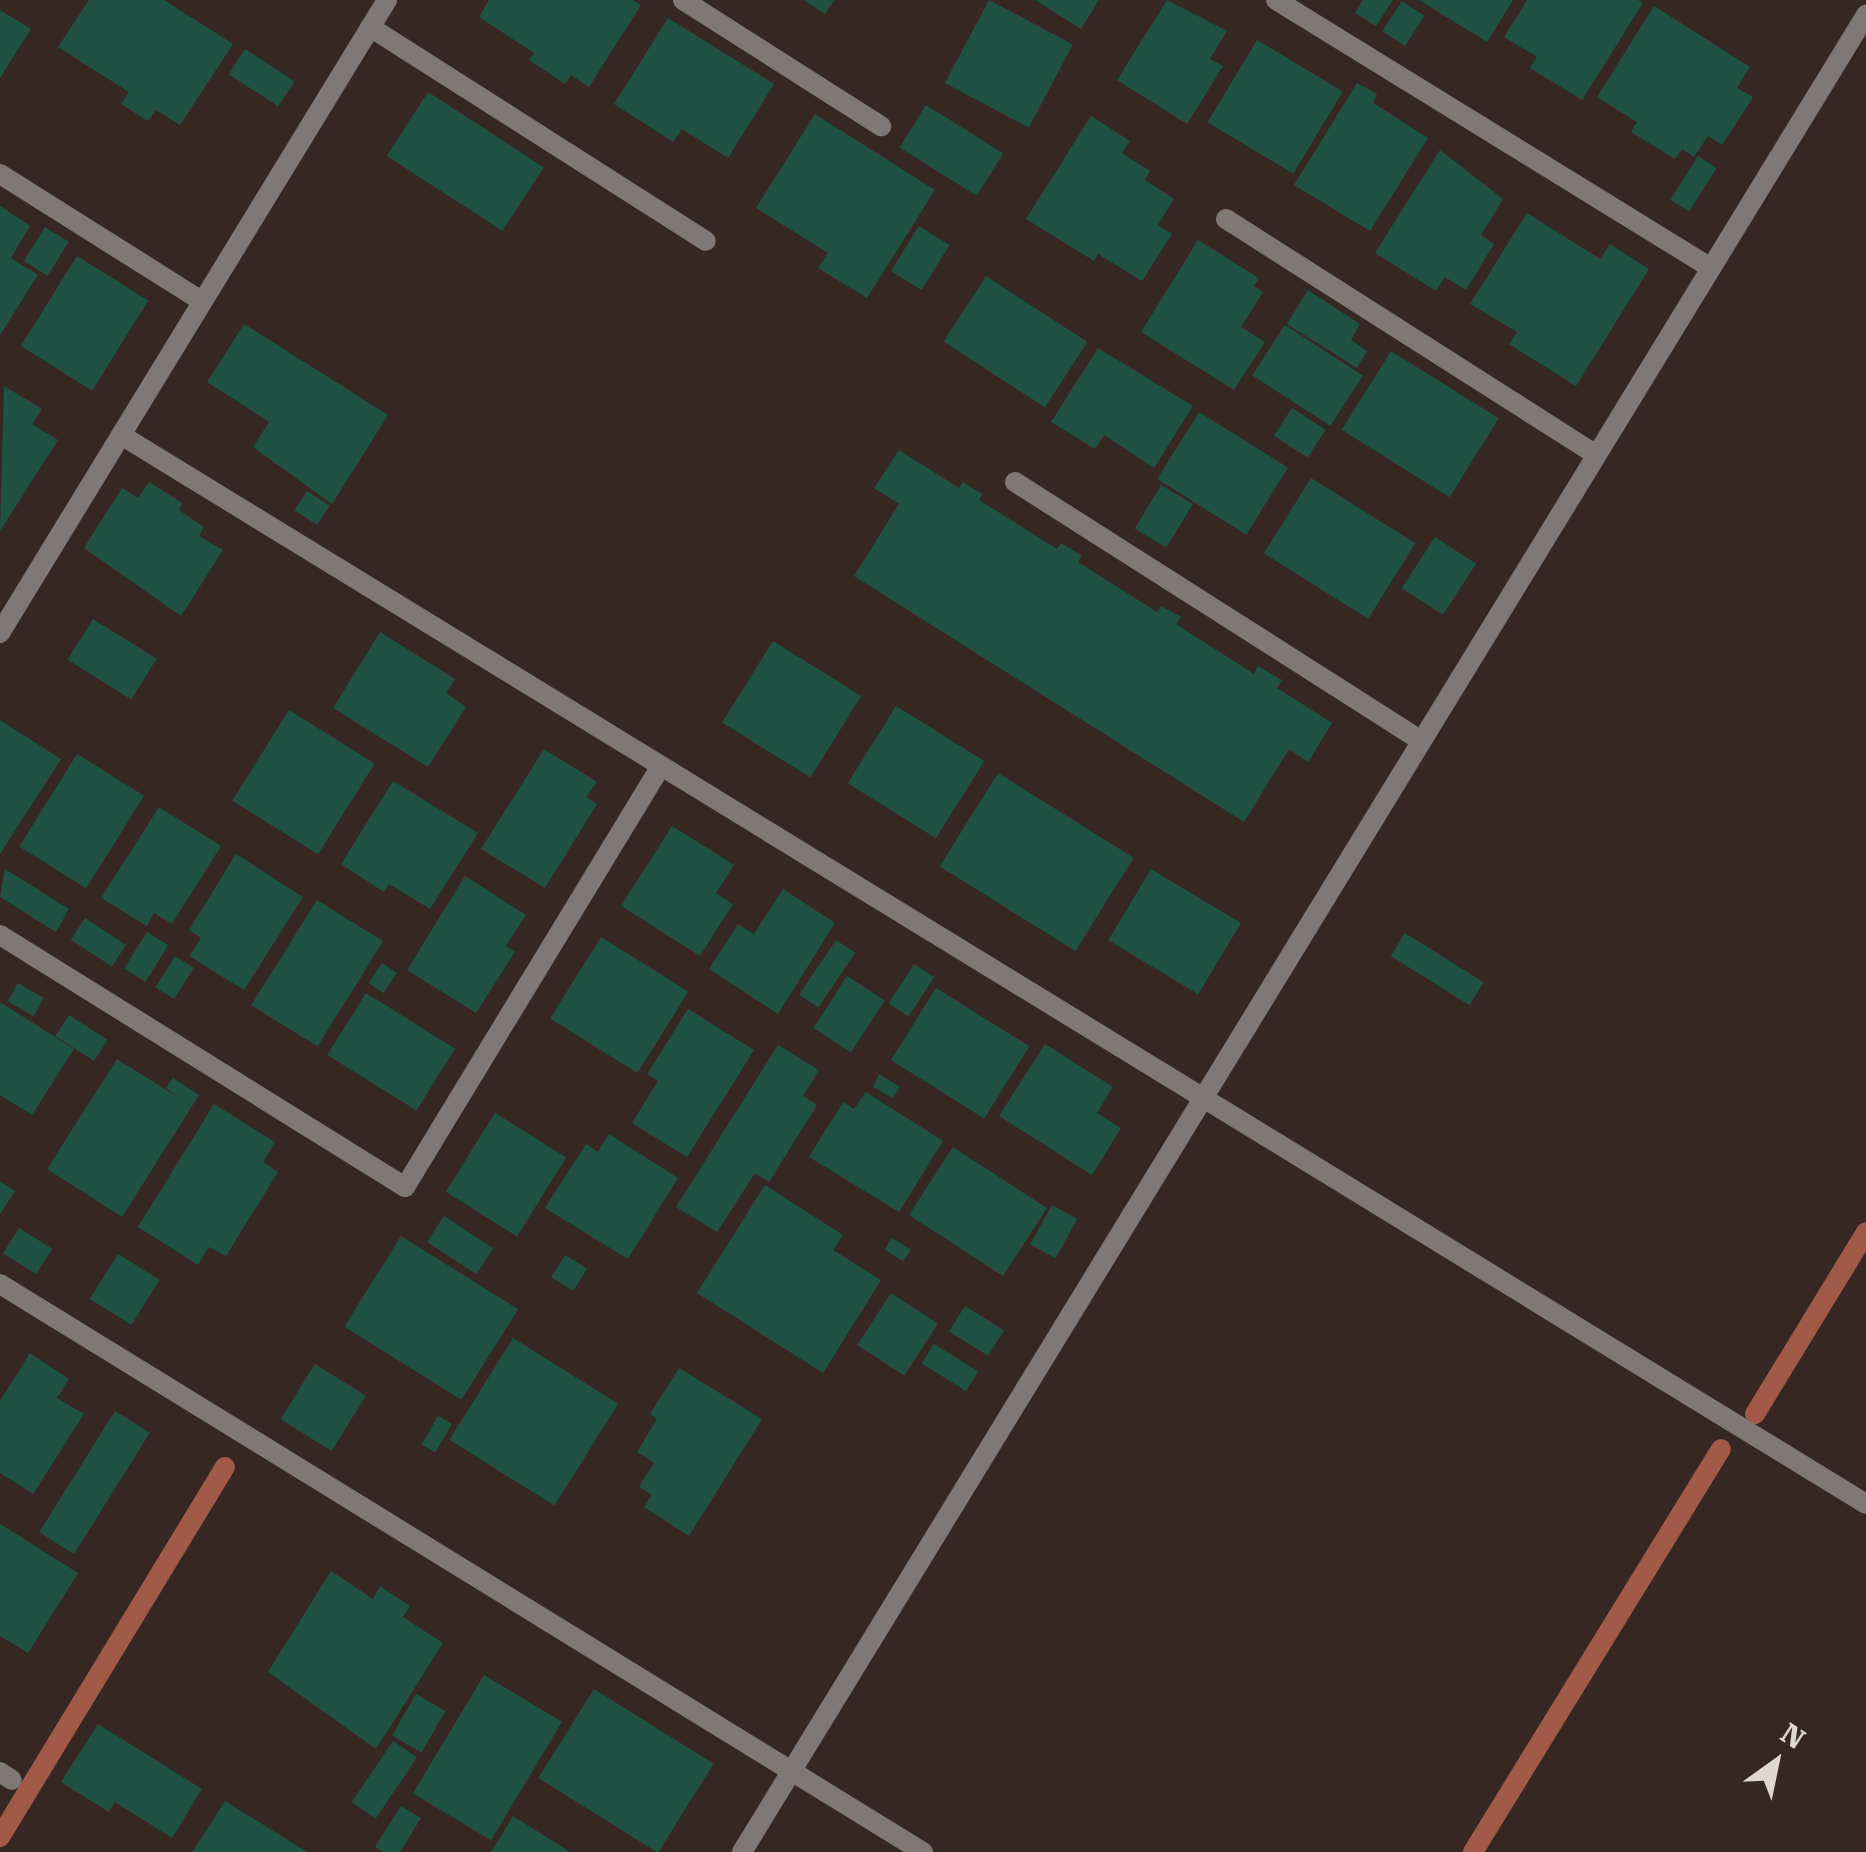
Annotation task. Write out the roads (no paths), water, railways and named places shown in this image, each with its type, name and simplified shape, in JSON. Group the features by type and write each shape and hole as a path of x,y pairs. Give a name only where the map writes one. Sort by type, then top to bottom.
{"street":[{"path":"0,633 7,606 121,435 387,0"},
{"path":"683,0 881,126"},
{"path":"1276,0 1711,268"},
{"path":"742,1852 1866,15"},
{"path":"370,27 706,241"},
{"path":"0,174 202,301"},
{"path":"1226,219 1596,455"},
{"path":"121,435 1866,1504"},
{"path":"1016,482 1422,741"},
{"path":"0,935 405,1187 660,767"},
{"path":"0,1284 923,1852"}],"waterway":[{"path":"1755,1414 1866,1232"},
{"path":"1473,1852 1721,1449"},
{"path":"0,1837 225,1467"}]}
